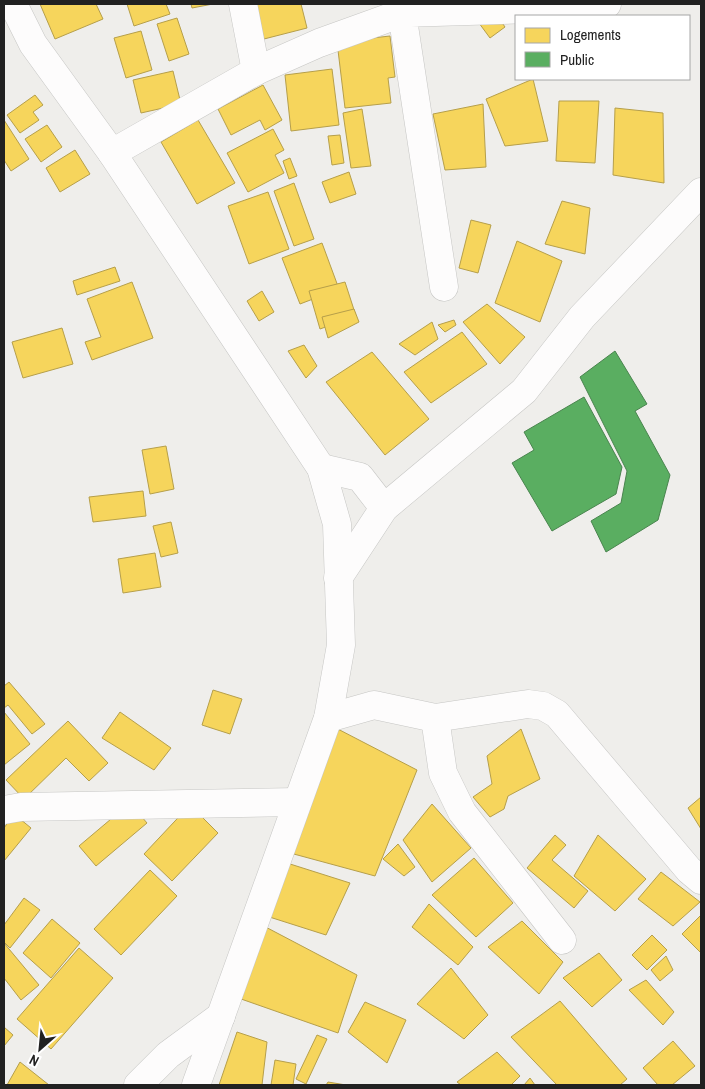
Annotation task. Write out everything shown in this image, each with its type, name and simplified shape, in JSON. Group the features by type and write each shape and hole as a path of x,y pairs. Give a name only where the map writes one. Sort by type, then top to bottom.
{"street":[{"path":"13,4 33,44 112,153 321,468 338,524 341,645 328,718 196,1085"},
{"path":"243,4 256,71"},
{"path":"112,153 256,71 403,8 599,6 607,4"},
{"path":"403,8 444,287"},
{"path":"338,578 384,508 524,391 582,317 701,192"},
{"path":"321,468 360,476 384,508"},
{"path":"328,718 374,705 435,718 528,704 543,706 557,714 689,870 701,880"},
{"path":"435,718 443,773 462,812 562,940"},
{"path":"4,810 21,807 297,802"},
{"path":"138,1085 168,1055 221,1016"}],"building: Logements":[{"path":"40,4 96,4 103,19 55,39"},
{"path":"127,4 166,4 170,14 134,26"},
{"path":"191,4 213,4 192,8"},
{"path":"255,4 301,4 307,28 264,39"},
{"path":"492,8 505,27 490,38 476,19"},
{"path":"177,18 189,54 169,61 157,24"},
{"path":"141,31 152,70 126,78 114,38"},
{"path":"390,36 395,77 388,78 391,103 345,108 337,42"},
{"path":"332,69 339,125 291,131 285,75"},
{"path":"173,71 181,104 141,113 133,80"},
{"path":"533,80 548,141 505,146 486,99"},
{"path":"263,85 282,120 265,130 260,120 231,135 218,109"},
{"path":"35,95 43,105 33,112 39,120 20,133 7,115"},
{"path":"559,101 599,101 595,163 556,161"},
{"path":"483,104 486,167 445,170 433,114"},
{"path":"615,108 663,113 664,183 613,175"},
{"path":"362,109 371,166 351,168 343,113"},
{"path":"4,120 29,159 11,171 4,160"},
{"path":"198,120 235,183 197,204 161,142"},
{"path":"47,125 62,147 41,162 25,139"},
{"path":"273,129 284,150 275,155 284,173 248,192 227,153"},
{"path":"340,135 344,163 332,165 328,136"},
{"path":"75,150 90,174 60,192 46,168"},
{"path":"290,158 297,176 289,179 283,161"},
{"path":"349,172 356,194 330,203 322,182"},
{"path":"294,183 314,239 294,246 274,191"},
{"path":"268,192 289,249 249,264 228,206"},
{"path":"562,201 590,208 585,254 545,244"},
{"path":"471,220 491,225 478,273 459,268"},
{"path":"517,241 562,261 540,322 495,303"},
{"path":"322,243 339,289 300,304 282,258"},
{"path":"115,267 120,281 77,295 73,281"},
{"path":"132,282 153,338 92,360 85,342 101,337 87,299"},
{"path":"345,282 356,316 320,329 309,291"},
{"path":"262,291 274,312 259,321 247,301"},
{"path":"487,304 525,337 500,364 463,322"},
{"path":"354,309 359,322 328,338 322,317"},
{"path":"454,320 456,325 445,332 438,325"},
{"path":"432,322 438,339 415,355 399,344"},
{"path":"62,328 73,364 23,378 12,342"},
{"path":"462,332 487,364 431,403 404,372"},
{"path":"304,345 317,366 306,378 288,351"},
{"path":"372,352 429,419 385,455 326,382"},
{"path":"166,446 174,489 150,494 142,450"},
{"path":"143,491 146,516 93,522 89,497"},
{"path":"171,522 178,553 161,557 153,526"},
{"path":"155,553 161,587 123,593 118,559"},
{"path":"9,682 45,724 32,734 8,705 4,708 4,686"},
{"path":"213,690 242,699 230,734 202,725"},
{"path":"4,712 30,744 4,765"},
{"path":"120,712 171,748 154,770 102,738"},
{"path":"68,721 108,763 89,781 66,758 24,799 6,780"},
{"path":"332,726 417,770 375,876 279,850"},
{"path":"521,729 540,779 508,796 504,809 490,817 473,797 492,784 487,756"},
{"path":"701,797 701,829 688,808"},
{"path":"130,803 147,823 96,866 79,846"},
{"path":"432,804 471,848 432,882 403,840"},
{"path":"190,805 218,833 172,881 144,854"},
{"path":"14,814 31,828 4,861 4,828"},
{"path":"555,835 566,845 552,860 588,891 574,908 527,868"},
{"path":"598,835 646,879 615,911 574,876"},
{"path":"398,844 415,867 404,876 383,859"},
{"path":"268,857 350,883 326,935 260,914"},
{"path":"474,858 513,903 476,937 432,895"},
{"path":"150,870 177,896 121,955 94,929"},
{"path":"661,872 700,902 673,926 638,899"},
{"path":"24,898 40,910 10,948 4,942 4,925"},
{"path":"429,904 473,947 458,965 412,927"},
{"path":"701,915 701,953 682,934"},
{"path":"52,919 80,943 51,978 23,953"},
{"path":"522,921 563,962 539,994 488,947"},
{"path":"258,923 357,975 338,1033 224,993"},
{"path":"652,935 667,950 647,970 632,955"},
{"path":"4,943 39,985 21,1000 4,978"},
{"path":"79,948 113,978 51,1049 17,1019"},
{"path":"599,953 622,980 592,1007 563,978"},
{"path":"666,956 673,970 660,981 651,970"},
{"path":"451,968 488,1015 464,1039 417,1004"},
{"path":"646,980 674,1012 663,1025 629,990"},
{"path":"560,1001 627,1079 620,1085 557,1085 511,1037"},
{"path":"365,1002 406,1020 387,1063 348,1032"},
{"path":"4,1027 13,1035 4,1046"},
{"path":"237,1032 267,1042 262,1085 219,1085"},
{"path":"317,1035 327,1039 306,1084 296,1079"},
{"path":"673,1041 695,1066 672,1085 658,1085 643,1068"},
{"path":"497,1052 520,1076 511,1085 461,1085 457,1082"},
{"path":"275,1060 296,1064 293,1085 271,1085"},
{"path":"20,1062 49,1085 7,1085"},
{"path":"530,1078 535,1085 524,1085"},
{"path":"328,1082 346,1085 326,1085"}],"building: Public":[{"path":"615,351 647,404 635,411 670,475 658,520 606,552 591,521 621,503 627,471 580,377"},
{"path":"584,397 622,467 616,494 552,531 512,463 534,450 524,432"}]}
